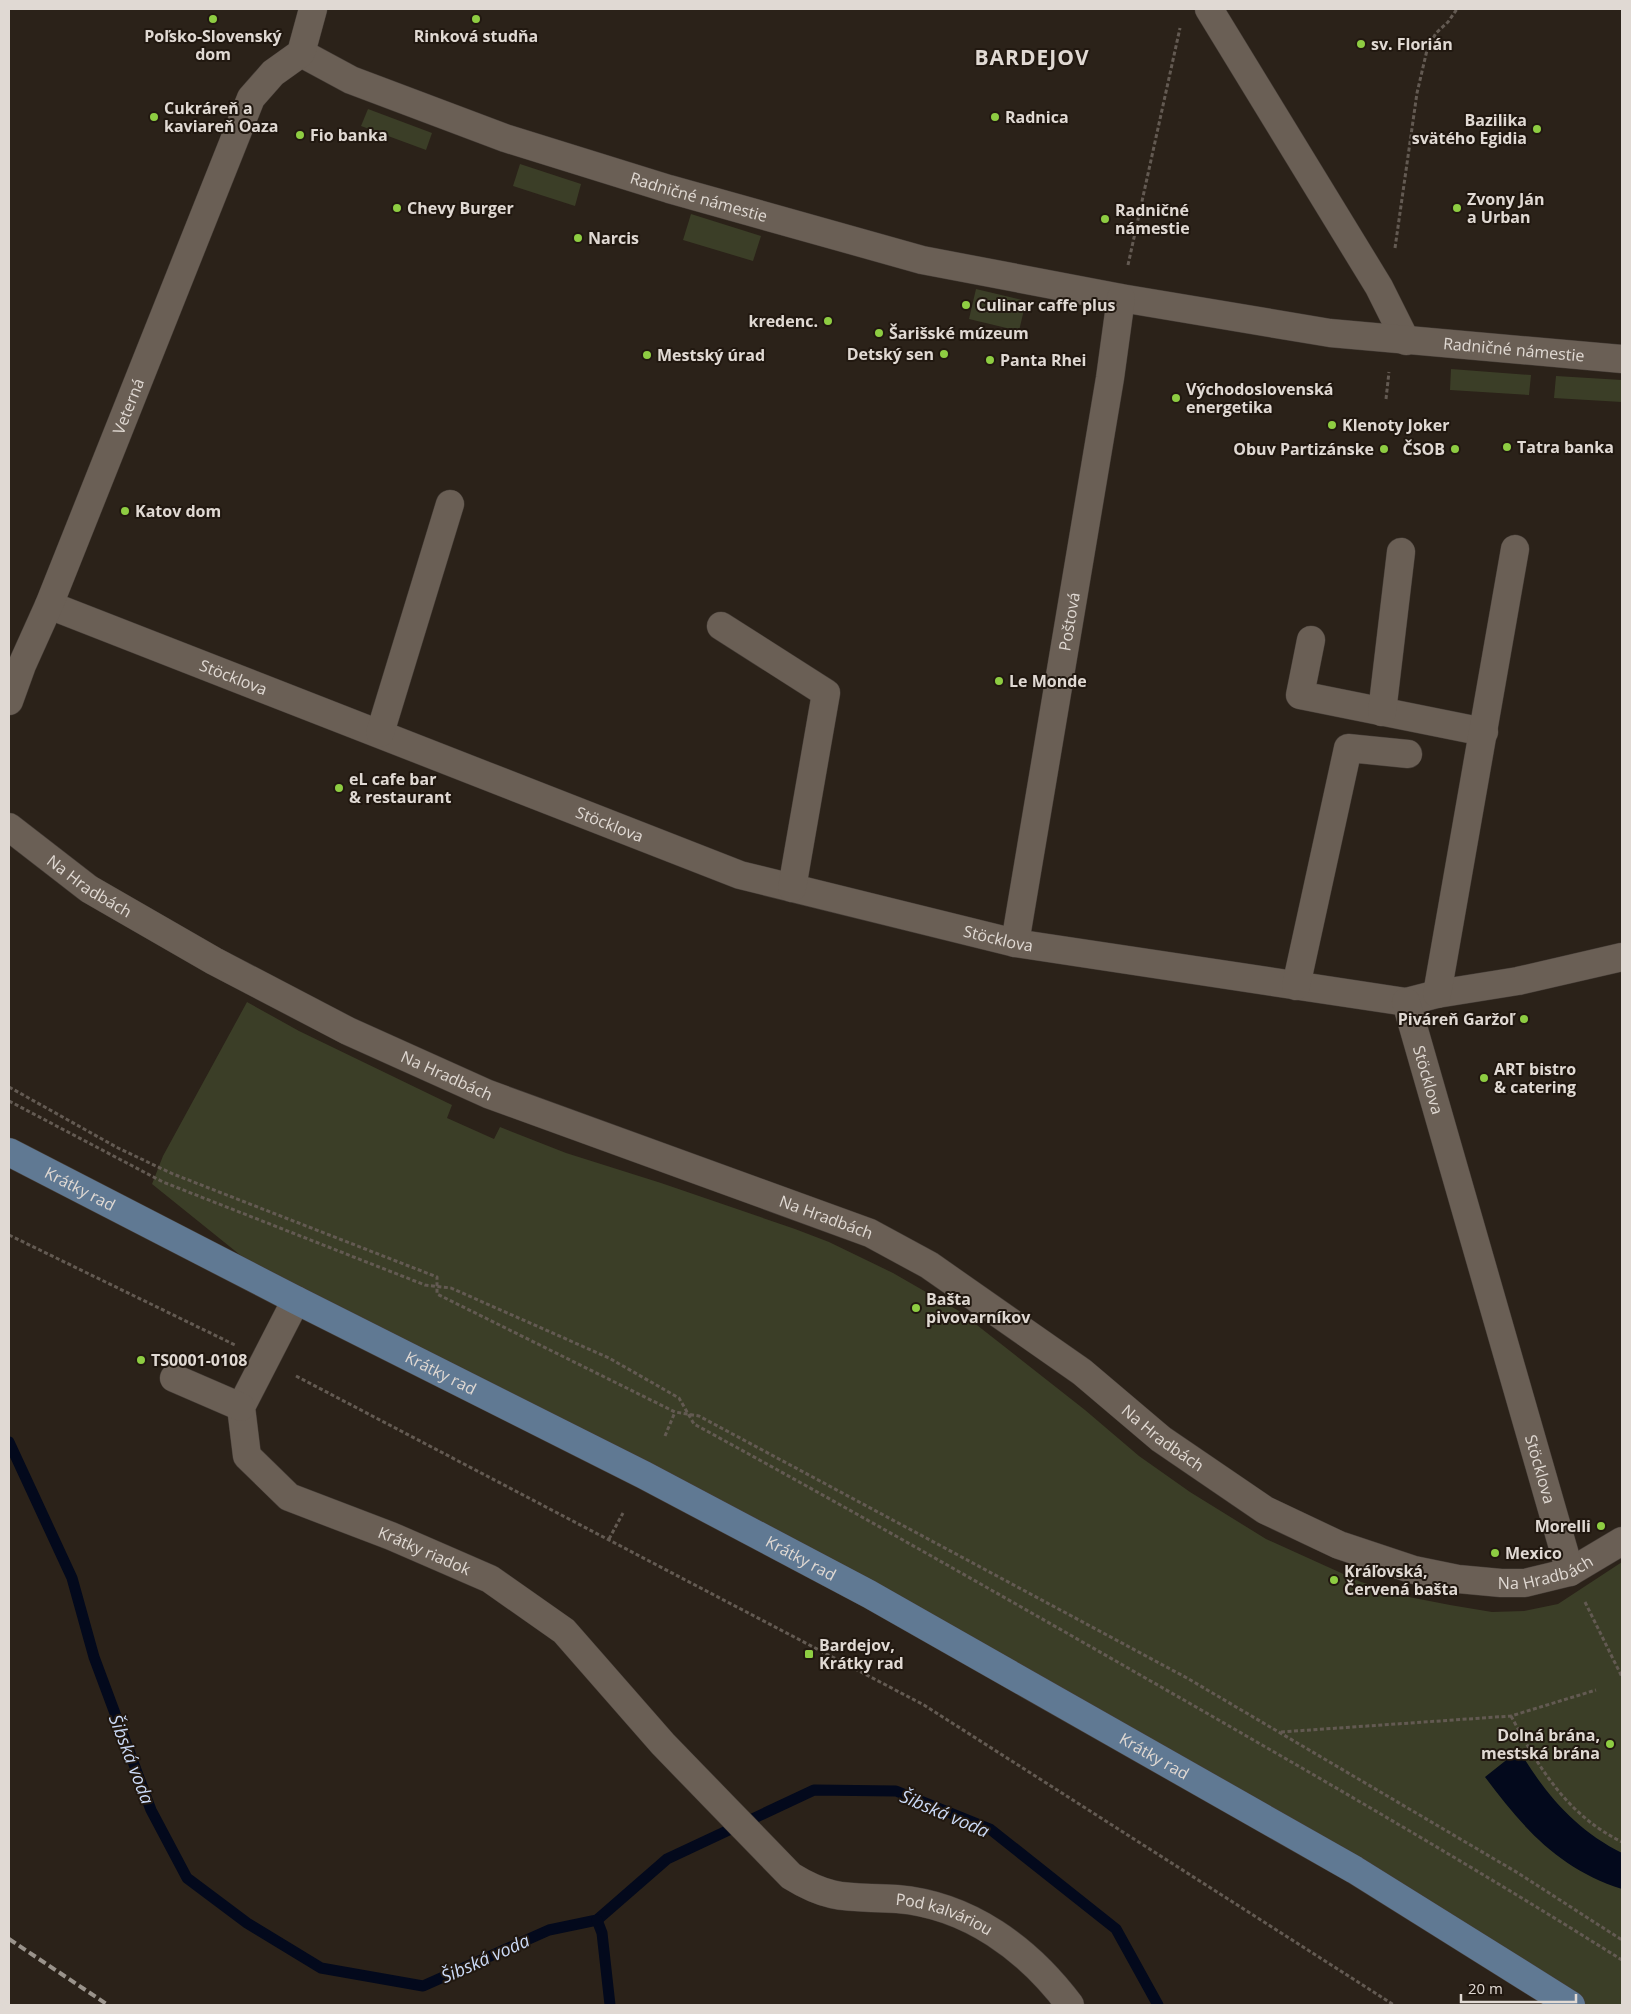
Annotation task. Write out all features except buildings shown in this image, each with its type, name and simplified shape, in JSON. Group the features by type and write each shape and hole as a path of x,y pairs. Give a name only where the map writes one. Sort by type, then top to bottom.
{"main road":[{"name":"Krátky rad","path":"9,1152 296,1300 644,1474 869,1594 1355,1870 1571,2005"}],"street":[{"path":"301,53 312,9"},
{"path":"1208,9 1379,287 1406,341"},
{"name":"Veterná","path":"9,701 16,662 49,605 251,98 273,73 301,53"},
{"name":"Radničné námestie","path":"301,53 351,80 505,138 586,165 922,260 1120,298 1330,334 1622,359"},
{"name":"Poštová","path":"1015,944 1110,378 1120,298"},
{"path":"380,733 450,504"},
{"path":"1437,994 1515,549"},
{"path":"1382,712 1402,552"},
{"name":"Stöcklova","path":"49,605 740,875 1015,944 1406,1002 1570,1572"},
{"path":"721,626 826,693 792,888"},
{"path":"1311,640 1300,696 1484,732"},
{"path":"1296,986 1348,748 1408,754"},
{"name":"Na Hradbách","path":"9,827 89,889 214,961 348,1031 488,1094 870,1233 929,1264 1082,1372 1160,1439 1264,1510 1339,1545 1414,1570 1458,1579 1525,1583 1570,1572 1622,1541"},
{"path":"1406,1002 1437,994 1518,981 1622,957"},
{"path":"174,1378 241,1407 296,1300"},
{"name":"Krátky riadok","path":"241,1407 247,1456 289,1497 391,1536 490,1579 564,1631 662,1744 791,1876"},
{"name":"Pod kalváriou","path":"791,1876 808,1887 826,1894 844,1898 896,1899 924,1903 948,1909 974,1920 1028,1958 1057,1987 1070,2005"}],"path":[{"path":"1394,256 1417,93 1427,50 1436,33 1448,22 1457,9"},
{"path":"1120,298 1182,18"},
{"path":"9,1087 118,1148 173,1174 437,1277 437,1294 675,1412 699,1416 1187,1678 1518,1873 1622,1940"},
{"path":"9,1101 163,1182 425,1285 451,1288 609,1358 679,1398 694,1424 948,1564 1346,1793 1524,1898 1622,1960"},
{"path":"9,1235 265,1360 924,1705 1394,2005"},
{"path":"665,1436 675,1412"},
{"path":"608,1539 623,1513"},
{"path":"1570,1572 1622,1677"},
{"path":"1279,1732 1511,1716 1596,1690"},
{"path":"1511,1716 1541,1770 1568,1802 1606,1834 1622,1842"}],"green space":[{"path":"368,109 432,133 426,150 361,126"},
{"path":"520,164 581,184 575,206 513,186"},
{"path":"691,214 761,236 753,261 683,240"},
{"path":"976,289 1026,301 1019,331 969,319"},
{"path":"1451,369 1531,375 1529,395 1450,390"},
{"path":"1556,376 1622,380 1622,402 1554,398"},
{"path":"247,1002 299,1031 452,1105 447,1118 494,1139 500,1127 566,1153 795,1229 829,1242 893,1273 959,1311 1085,1410 1139,1456 1190,1492 1266,1539 1361,1582 1409,1597 1450,1605 1492,1612 1524,1611 1558,1604 1622,1562 1622,2005 1571,2005 1355,1870 296,1300 152,1184 163,1156"}],"water":[{"path":"1519,1750 1551,1796 1576,1822 1605,1844 1622,1853 1622,1889 1600,1881 1561,1858 1528,1830 1499,1796 1485,1777"}],"waterway":[{"name":"Šibská voda","path":"9,1442 72,1578 94,1657 151,1810 187,1878 247,1923 321,1968 423,1986 549,1930 597,1920 667,1859 814,1790 896,1791 990,1829 1116,1929 1158,2005"},
{"path":"597,1920 602,1933 610,2005"}],"railway":[{"path":"9,1939 108,2005"}],"place":[{"name":"Poľsko-Slovenský dom","path":"213,19"},
{"name":"Rinková studňa","path":"476,19"},
{"name":"sv. Florián","path":"1361,44"},
{"name":"Cukráreň a kaviareň Oaza","path":"154,117"},
{"name":"Radnica","path":"995,117"},
{"name":"Bazilika svätého Egidia","path":"1537,129"},
{"name":"Fio banka","path":"300,135"},
{"name":"Chevy Burger","path":"397,208"},
{"name":"Zvony Ján a Urban","path":"1457,208"},
{"name":"Radničné námestie","path":"1105,219"},
{"name":"Narcis","path":"578,238"},
{"name":"Culinar caffe plus","path":"966,305"},
{"name":"kredenc.","path":"828,321"},
{"name":"Šarišské múzeum","path":"879,333"},
{"name":"Detský sen","path":"944,354"},
{"name":"Mestský úrad","path":"647,355"},
{"name":"Panta Rhei","path":"990,360"},
{"name":"Východoslovenská energetika","path":"1176,398"},
{"name":"Klenoty Joker","path":"1332,425"},
{"name":"Tatra banka","path":"1507,447"},
{"name":"Obuv Partizánske","path":"1384,449"},
{"name":"ČSOB","path":"1455,449"},
{"name":"Katov dom","path":"125,511"},
{"name":"Le Monde","path":"999,681"},
{"name":"eL cafe bar & restaurant","path":"339,788"},
{"name":"Piváreň Garžoľ","path":"1524,1019"},
{"name":"ART bistro & catering","path":"1484,1078"},
{"name":"Bašta pivovarníkov","path":"916,1308"},
{"name":"TS0001-0108","path":"141,1360"},
{"name":"Morelli","path":"1601,1526"},
{"name":"Mexico","path":"1495,1553"},
{"name":"Kráľovská, Červená bašta","path":"1334,1580"},
{"name":"Bardejov, Krátky rad","path":"809,1654"},
{"name":"Dolná brána, mestská brána","path":"1610,1744"}],"district":[{"name":"BARDEJOV","path":"1032,57"}]}
